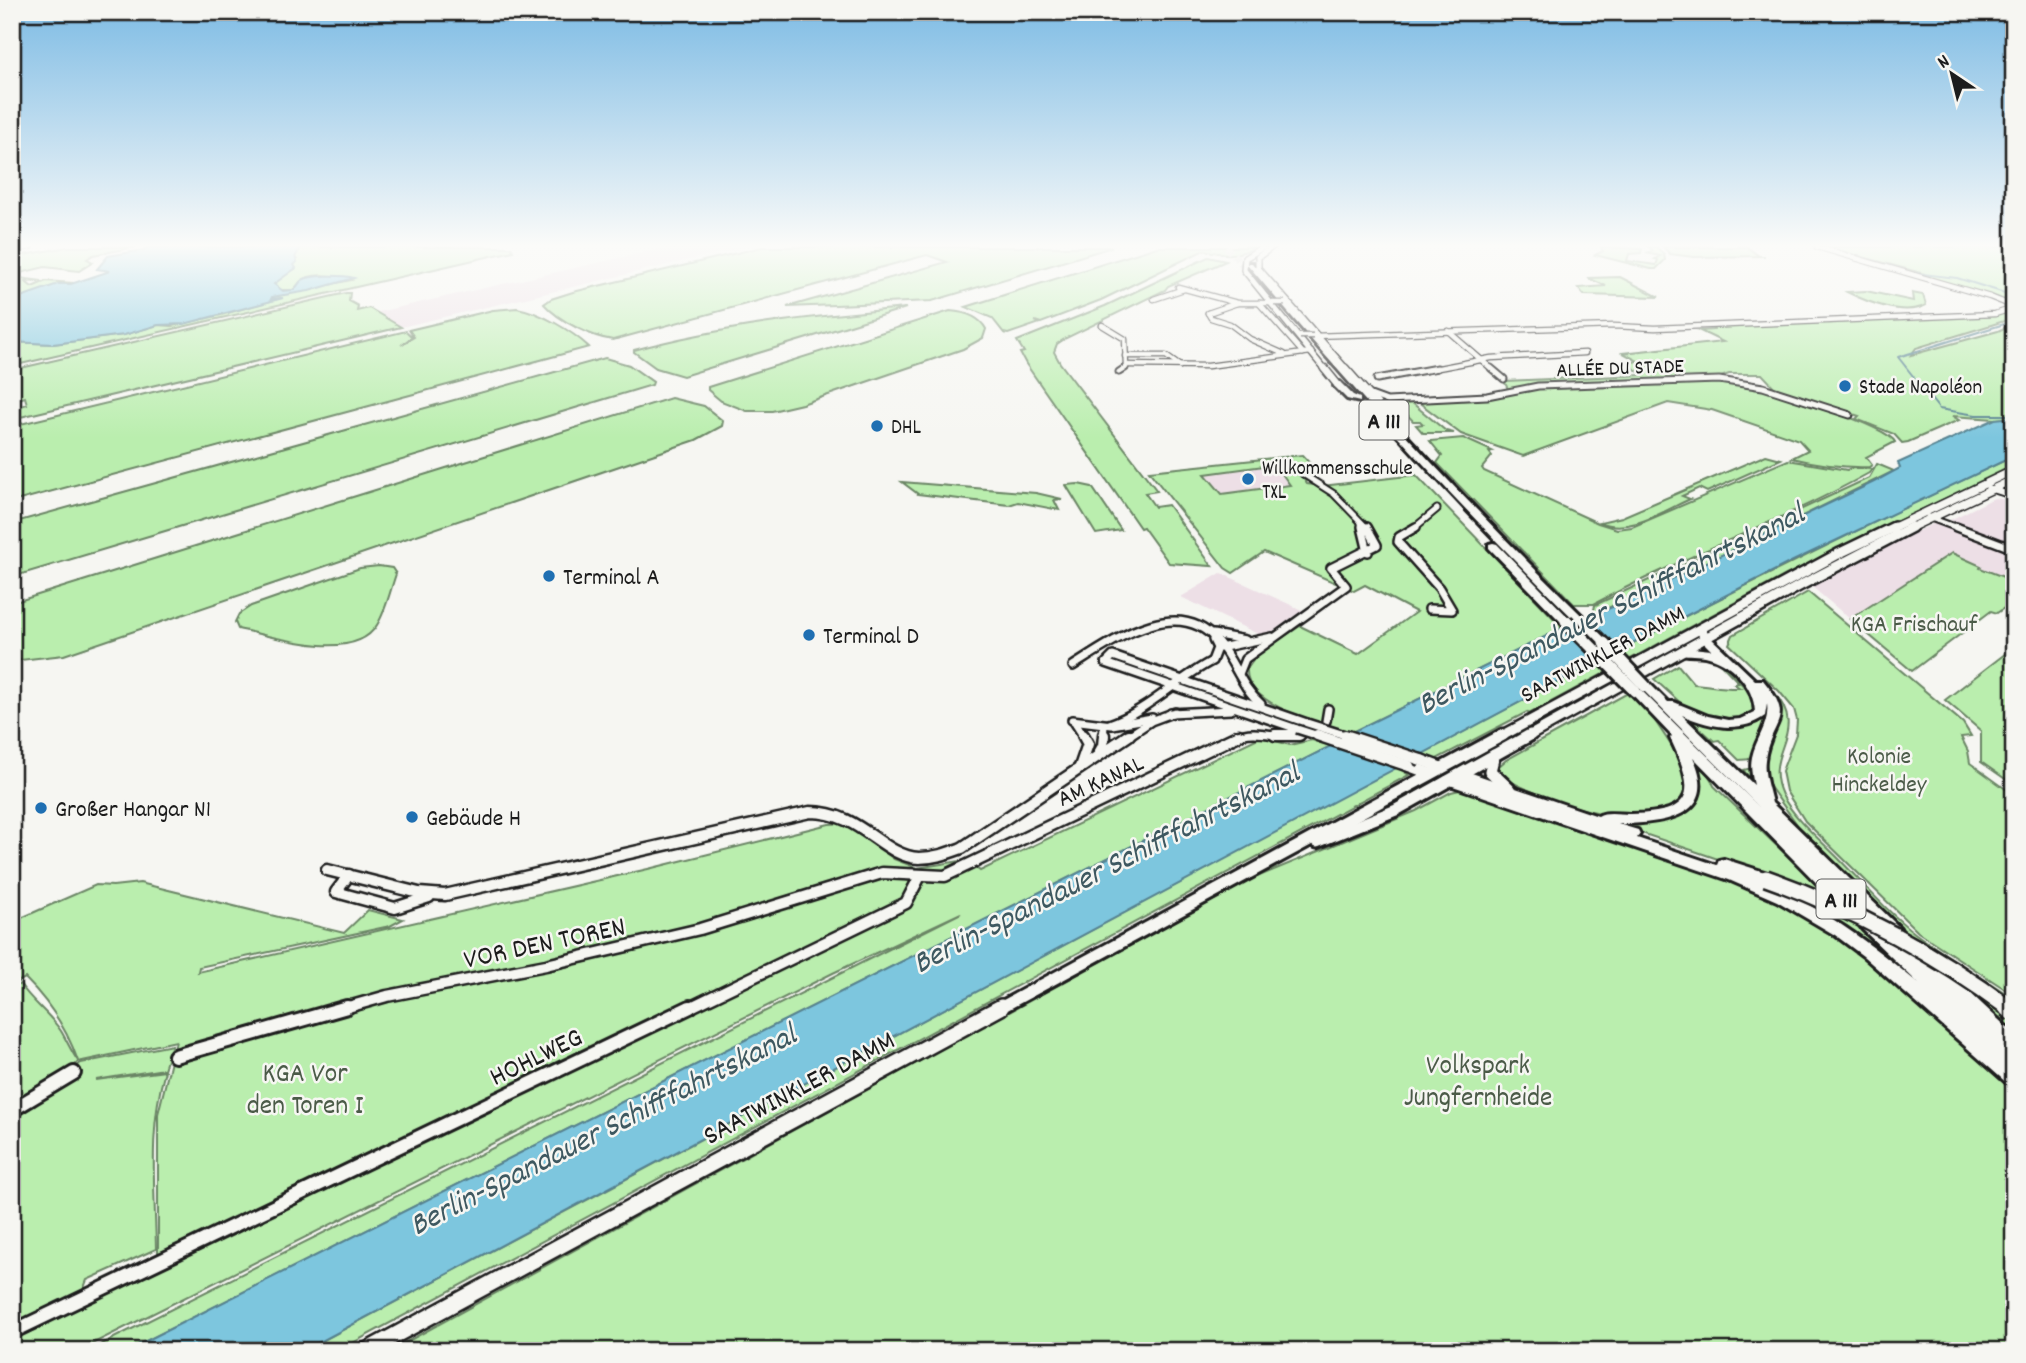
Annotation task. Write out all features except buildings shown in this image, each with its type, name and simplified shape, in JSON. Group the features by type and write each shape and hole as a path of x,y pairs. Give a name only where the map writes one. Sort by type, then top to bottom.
{"highway":[{"name":"A 111","path":"1285,311 1357,400 1467,519 1640,688 1672,728 1891,948 2014,1066"},
{"name":"A 111","path":"1288,311 1353,385 1571,619"},
{"path":"1337,384 1357,400"},
{"path":"1428,460 1442,476 1441,480"},
{"path":"1657,697 1686,712 1710,720 1738,723 1756,718 1761,713 1758,692 1706,634"},
{"path":"1706,634 1763,687 1774,706 1775,723 1758,761 1765,803"},
{"path":"1683,651 1709,653 1733,664"},
{"name":"A 111","path":"1640,688 1657,697 1835,874 2014,1045"},
{"path":"1595,818 1651,819 1674,812 1685,804 1692,794 1694,780 1672,728"},
{"path":"1445,774 1595,818 1843,907 1918,945 2014,1012"},
{"path":"1445,774 1734,876 1782,897 1841,931 1869,951 2014,1078"}],"main road":[{"path":"1278,311 1299,336 1307,353 1337,384"},
{"path":"1293,311 1428,460"},
{"name":"SAATWINKLER DAMM","path":"366,1351 1255,868 1383,801 1494,755 1683,651 1706,634 1840,553 2014,470"},
{"name":"SAATWINKLER DAMM","path":"1255,868 1396,810 1445,774 1706,634 1931,518 2014,479"},
{"path":"1494,755 1489,763 1491,774 1516,793"},
{"path":"1383,801 1396,810"}],"street":[{"path":"1215,311 1204,318 1241,331 1254,341 1284,354"},
{"path":"1266,311 1307,353"},
{"path":"1299,336 1708,326 1995,314 2006,311"},
{"path":"1102,325 1124,337 1126,365"},
{"path":"1448,331 1504,379"},
{"path":"1119,372 1126,365 1215,365 1307,353"},
{"path":"1377,379 1481,360 1585,353"},
{"path":"1125,356 1166,356 1181,366"},
{"name":"ALLÉE DU STADE","path":"1368,394 1387,401 1487,396 1538,386 1709,380 1763,387 1850,415"},
{"name":"ALLÉE DU STADE","path":"1378,406 1387,401"},
{"path":"1265,715 1240,682 1239,674 1245,659 1346,586 1331,568 1368,552 1377,545 1375,536 1360,520 1314,477 1303,474"},
{"path":"1982,486 2014,496"},
{"path":"1429,608 1452,610 1446,596 1398,542 1398,537 1423,523 1437,509"},
{"path":"1921,514 2014,548"},
{"path":"1073,666 1141,625 1159,621 1185,623 1207,632 1254,640"},
{"path":"1207,632 1239,674"},
{"path":"1104,727 1124,719 1180,679 1212,661 1220,648 1279,635"},
{"path":"1265,715 1106,663 1113,656 1180,679 1265,715 1299,732 1409,766 1445,774"},
{"path":"1072,774 1081,765 1088,744 1079,726 1072,720 1104,727 1118,727 1175,712 1209,709 1307,723 1421,760 1445,774"},
{"path":"1326,721 1328,709"},
{"path":"349,875 336,892 395,908 432,896 466,891 676,842 822,812 856,823 900,854 933,859 962,848 1151,721 1175,712"},
{"path":"1092,760 1103,746 1104,727"},
{"name":"AM KANAL","path":"919,878 945,876 1242,734 1251,732 1283,737 1299,732"},
{"path":"327,870 432,896"},
{"name":"VOR DEN TOREN","path":"176,1056 387,996 560,962 701,929 882,873 896,871 919,878"},
{"name":"HOHLWEG","path":"12,1332 906,903 919,878"},
{"path":"12,1111 74,1073"}],"shaded area":[{"path":"384,311 471,311 401,327 378,312"},
{"name":"Willkommensschule TXL","path":"1274,466 1290,485 1222,494 1204,473"},
{"path":"1994,498 2014,501 2014,545 1950,520"},
{"path":"1935,523 2014,550 2014,581 1979,568 1952,553 1850,619 1811,586 1879,549"},
{"path":"1221,573 1304,611 1264,637 1181,597"}],"green space":[{"path":"237,311 253,311 12,366 12,342 53,344 124,335 158,325 172,326"},
{"path":"270,311 373,311 401,327 12,419 12,409 27,404 25,397 12,401 12,370"},
{"path":"490,311 525,311 555,323 589,347 12,502 12,426 406,331 412,337 401,345 414,337 409,330"},
{"path":"552,311 722,311 613,340 595,336"},
{"path":"897,311 683,376 656,368 634,352 735,328 803,318"},
{"path":"950,311 966,314 979,321 986,329 983,338 963,349 802,404 772,411 747,411 721,401 708,390 708,387"},
{"path":"975,311 1073,311 1041,323 1035,321 1040,323 1008,334 1004,333 992,318"},
{"path":"1093,311 1122,311 1066,338 1057,344 1054,352 1157,491 1145,493 1155,507 1168,505 1212,566 1169,563 1143,527 1140,528 1026,364 1020,353 1024,352 1017,341"},
{"path":"2014,312 2014,318 1916,348 1911,355 1998,331 2014,323 2014,417 1995,419 1952,416 1959,420 1902,443 1894,434 1856,419 1859,416 1776,389 1762,374 1533,385 1508,389 1504,381 1643,375 1627,363 1638,361 1623,353 1723,342 1700,331 1714,330 1711,327 1983,316"},
{"path":"605,358 629,365 653,382 652,385 12,577 12,523"},
{"path":"1710,381 1749,385 1780,393 1851,418 1887,435 1895,442 1866,457 1872,465 1869,467 1820,464 1792,458 1808,450 1799,440 1712,410 1668,403 1523,456 1461,434 1417,401 1494,397 1531,389"},
{"path":"671,398 704,406 723,421 722,426 696,440 64,655 12,661 12,603"},
{"path":"1411,402 1446,431 1454,433 1423,433 1416,425 1423,424 1420,421 1413,421 1402,409 1388,403"},
{"path":"1463,438 1492,451 1489,452 1492,456 1482,468 1484,471 1617,529 1632,527 1788,460 1847,470 1872,469 1836,491 1594,604 1574,604 1437,463 1442,456 1430,441"},
{"path":"1302,455 1317,471 1299,472 1307,484 1322,486 1416,475 1563,628 1352,732 1306,718 1272,703 1258,693 1250,682 1247,669 1258,654 1300,626 1358,654 1416,612 1365,585 1354,591 1264,552 1233,573 1225,568 1149,471","holes":["1271,465 1277,467 1290,485 1222,494 1205,474"]},
{"path":"1766,455 1781,459 1707,492 1699,488 1682,496 1690,499 1646,520 1622,526 1600,522 1622,517"},
{"path":"2014,456 2014,465 1786,575 1529,714 1527,712 1435,760 1420,755 1397,767 1409,775 338,1351 303,1351 1351,791 1570,676 1791,563"},
{"path":"1877,464 1894,471 1593,615 1595,605 1869,478"},
{"path":"902,482 1036,493 1062,499 1054,500 1059,510 1018,502 1009,505 918,494"},
{"path":"1066,485 1092,487 1121,530 1096,534"},
{"name":"KGA Frischauf","path":"1952,553 1981,566 1980,568 2014,581 2014,611 2004,608 1997,613 1991,611 1912,671 1850,619"},
{"path":"360,568 392,568 396,574 377,625 366,637 350,643 312,644 238,629 235,622 239,614 251,606"},
{"name":"Kolonie Hinckeldey","path":"1808,592 1963,723 1971,736 1961,737 1970,763 2014,795 2014,995 1918,932 1805,821 1786,791 1782,771 1796,734 1797,720 1794,709 1779,691 1729,644 1733,635"},
{"path":"1691,637 1693,640 1464,766 1458,764"},
{"path":"2014,647 2014,785 1981,762 1981,731 1945,700"},
{"path":"1701,655 1719,659 1748,691 1773,691 1783,706 1787,731 1777,766 1777,779 1782,795 1793,812 1905,925 2014,999 2014,1033 1904,932 1799,827 1770,787 1757,786 1743,770 1752,768 1752,759 1739,760 1719,740 1714,741 1684,714 1685,707 1654,679 1678,665 1694,684 1740,688 1734,684 1739,683 1716,659"},
{"path":"1626,694 1631,694 1651,715 1681,760 1705,771 1714,786 1799,867 1921,991 1753,871 1621,826 1617,816 1558,801 1502,777 1498,767 1506,760"},
{"name":"KGA Vor den Toren I","path":"1260,737 1290,745 1312,740 1331,746 126,1351 88,1351 961,913 833,973 78,1351 12,1351 12,1328 158,1258 158,1114 176,1041 78,1062 70,1071 12,1107 12,988 20,984 61,1031 78,1061 62,1027 33,987 25,978 12,985 12,922 96,885 140,883 344,933 368,910 403,919 390,926 199,967 198,972 648,869 829,824 848,823 894,859 917,868 966,860 980,871"},
{"name":"Volkspark Jungfernheide","path":"1464,789 1731,880 1788,906 1851,945 2014,1088 2014,1351 390,1351 1252,879 1416,811 1451,792"},
{"path":"172,1045 164,1069 96,1080 165,1071 154,1137 156,1249 87,1280 82,1293 12,1326 12,1120 36,1105 12,1119 12,1111 81,1063"}],"water":[{"path":"12,311 235,311 184,324 158,325 124,335 53,344 12,342"},
{"name":"Berlin-Spandauer Schifffahrtskanal","path":"2014,417 2014,456 1793,561 1595,662 303,1351 126,1351 1331,746 1352,732 1563,628 1617,605 1874,482 1900,468 1898,463 1995,419"}],"waterway":[{"path":"2014,321 1898,357 1939,409 1976,415 2014,415"}],"place":[{"name":"Stade Napoléon","path":"1845,386"},
{"name":"DHL","path":"877,426"},
{"name":"Willkommensschule TXL","path":"1248,479"},
{"name":"Terminal A","path":"549,576"},
{"name":"Terminal D","path":"809,635"},
{"name":"Großer Hangar N1","path":"41,808"},
{"name":"Gebäude H","path":"412,817"}]}
